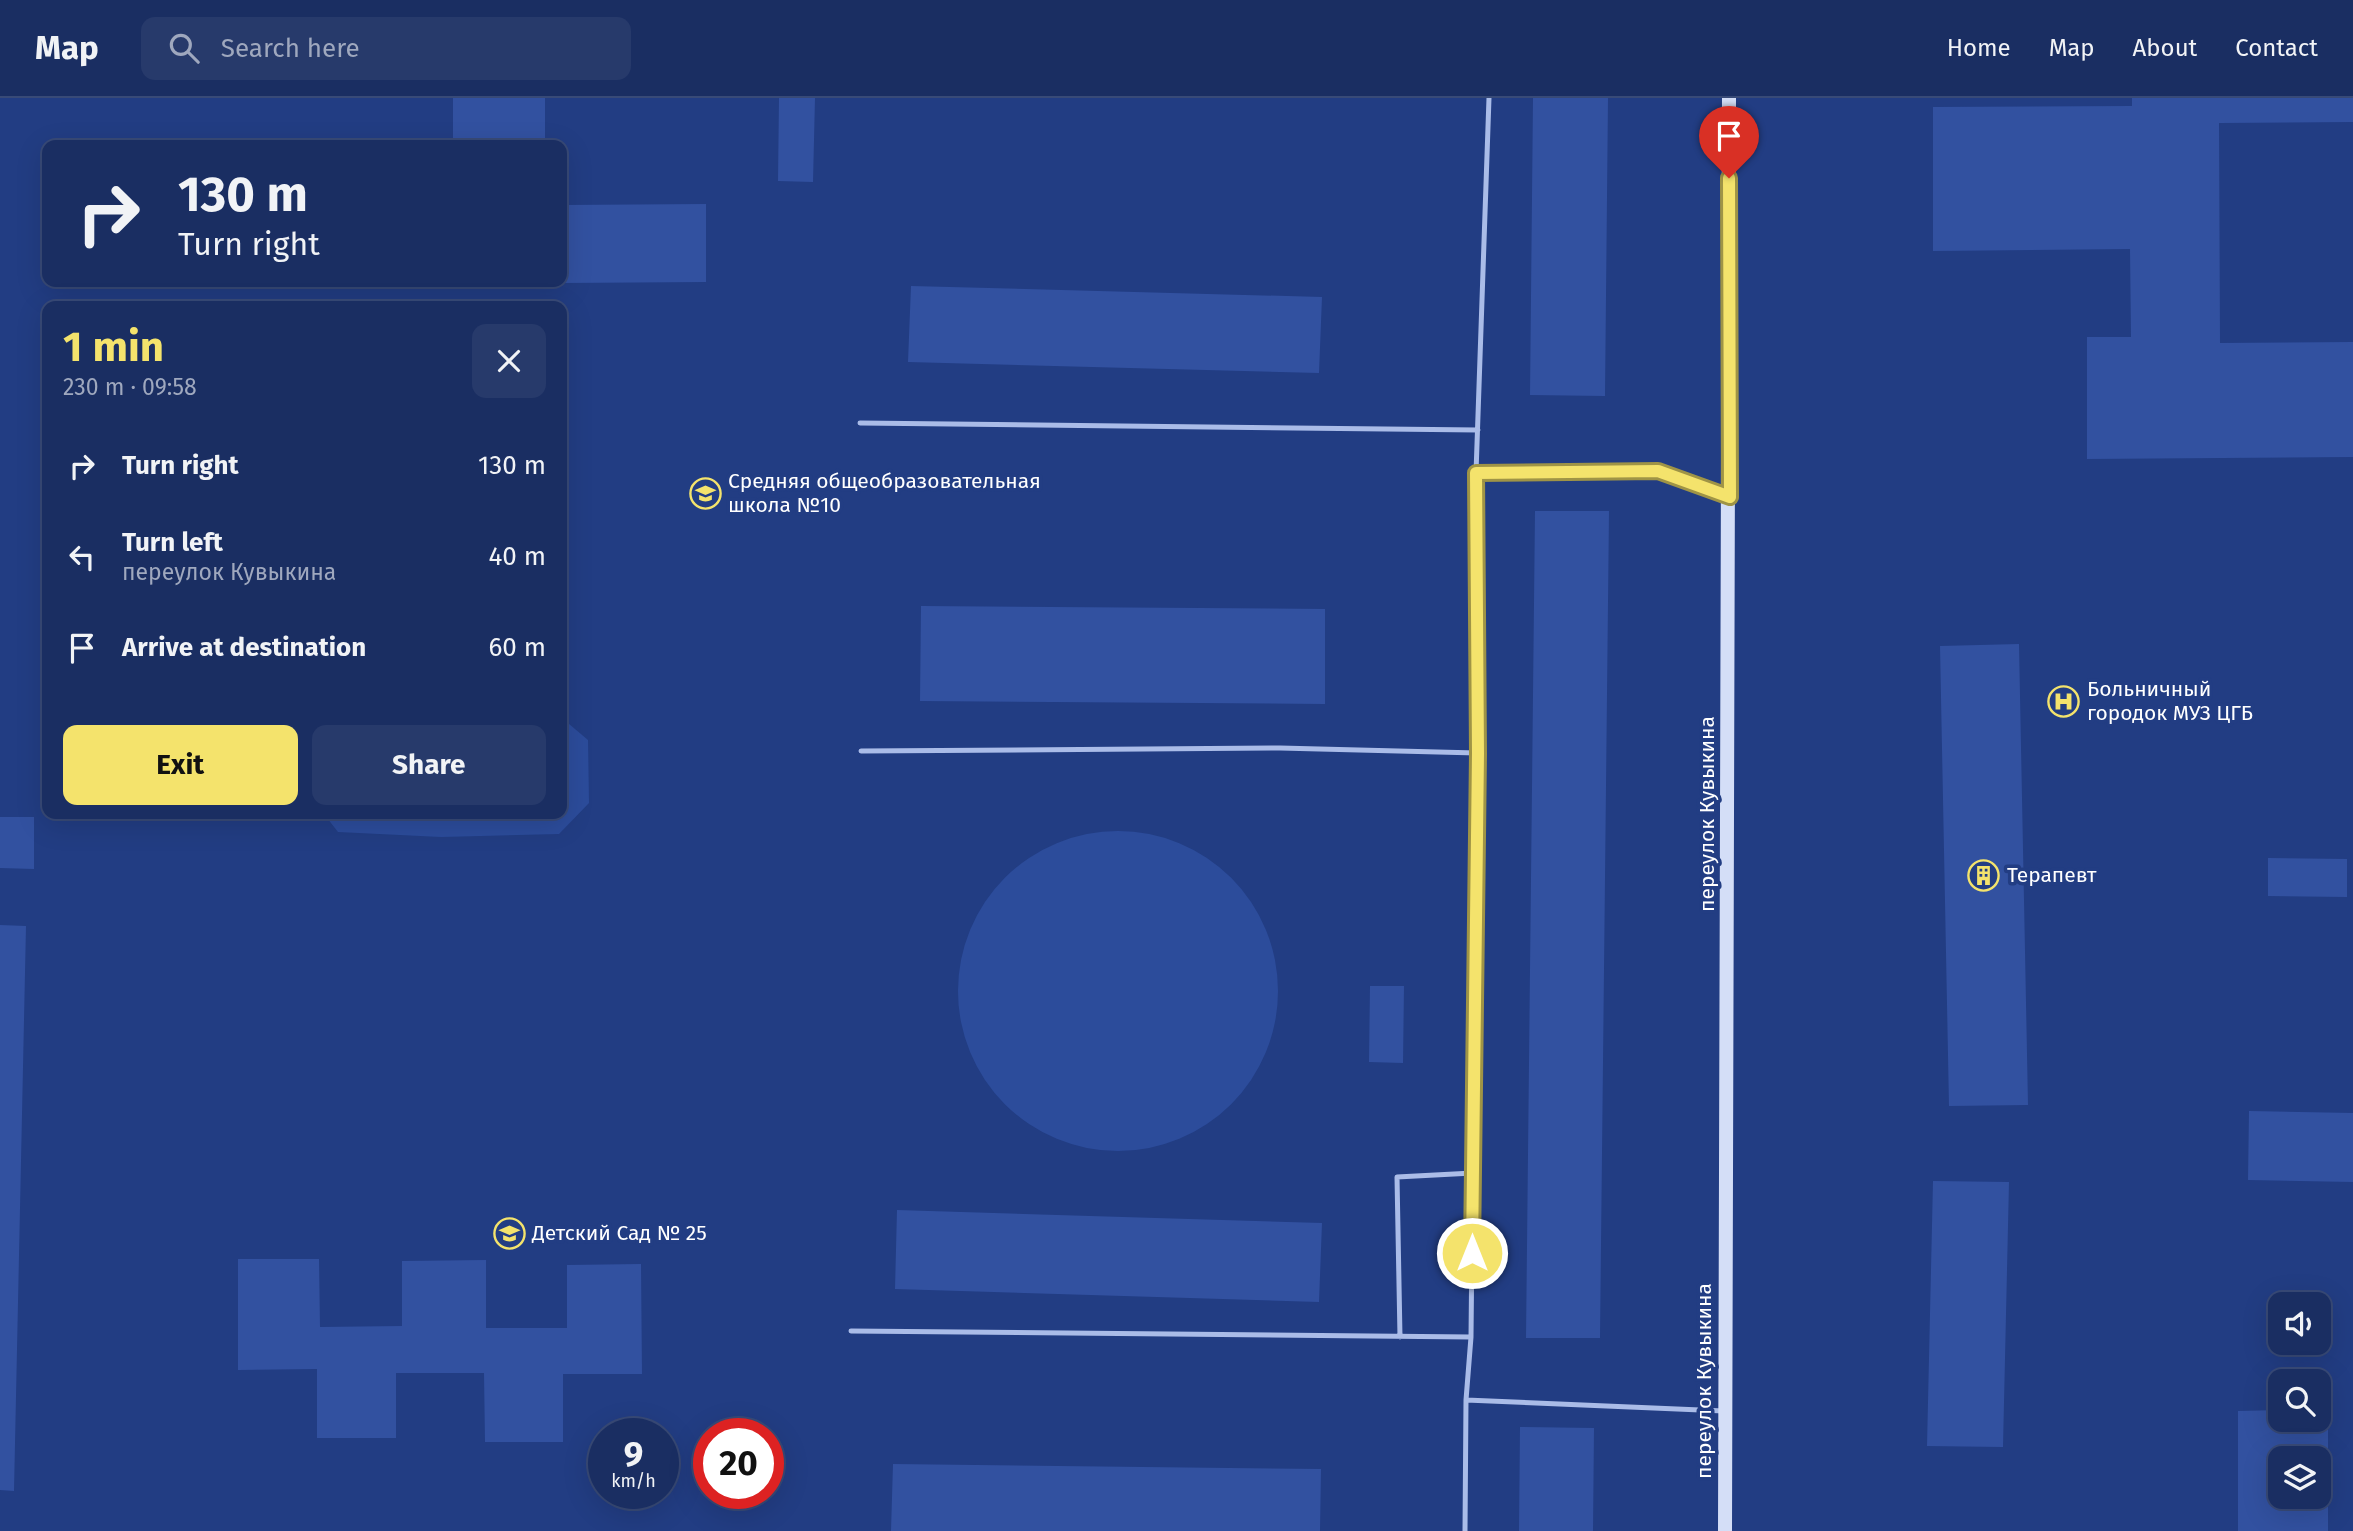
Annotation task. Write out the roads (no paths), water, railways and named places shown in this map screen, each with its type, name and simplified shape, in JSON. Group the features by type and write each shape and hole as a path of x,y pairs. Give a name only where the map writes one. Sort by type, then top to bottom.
{"main road":[{"name":"переулок Кувыкина","path":"1725,1531 1730,497 1729,98"}],"lane":[{"path":"1465,1531 1466,1400 1471,1337 1478,753 1476,473 1489,98"},
{"path":"860,423 1478,430"},
{"path":"1476,473 1658,471 1730,497"},
{"path":"861,751 1302,748 1478,753"},
{"path":"1400,1337 1397,1177 1473,1173"},
{"path":"851,1331 1471,1337"},
{"path":"1466,1400 1724,1411"}],"place":[{"name":"Средняя общеобразовательная школа №10","path":"705,493"},
{"name":"Больничный городок МУЗ ЦГБ","path":"2064,701"},
{"name":"Терапевт","path":"1984,875"},
{"name":"Детский Сад № 25","path":"509,1233"}]}
